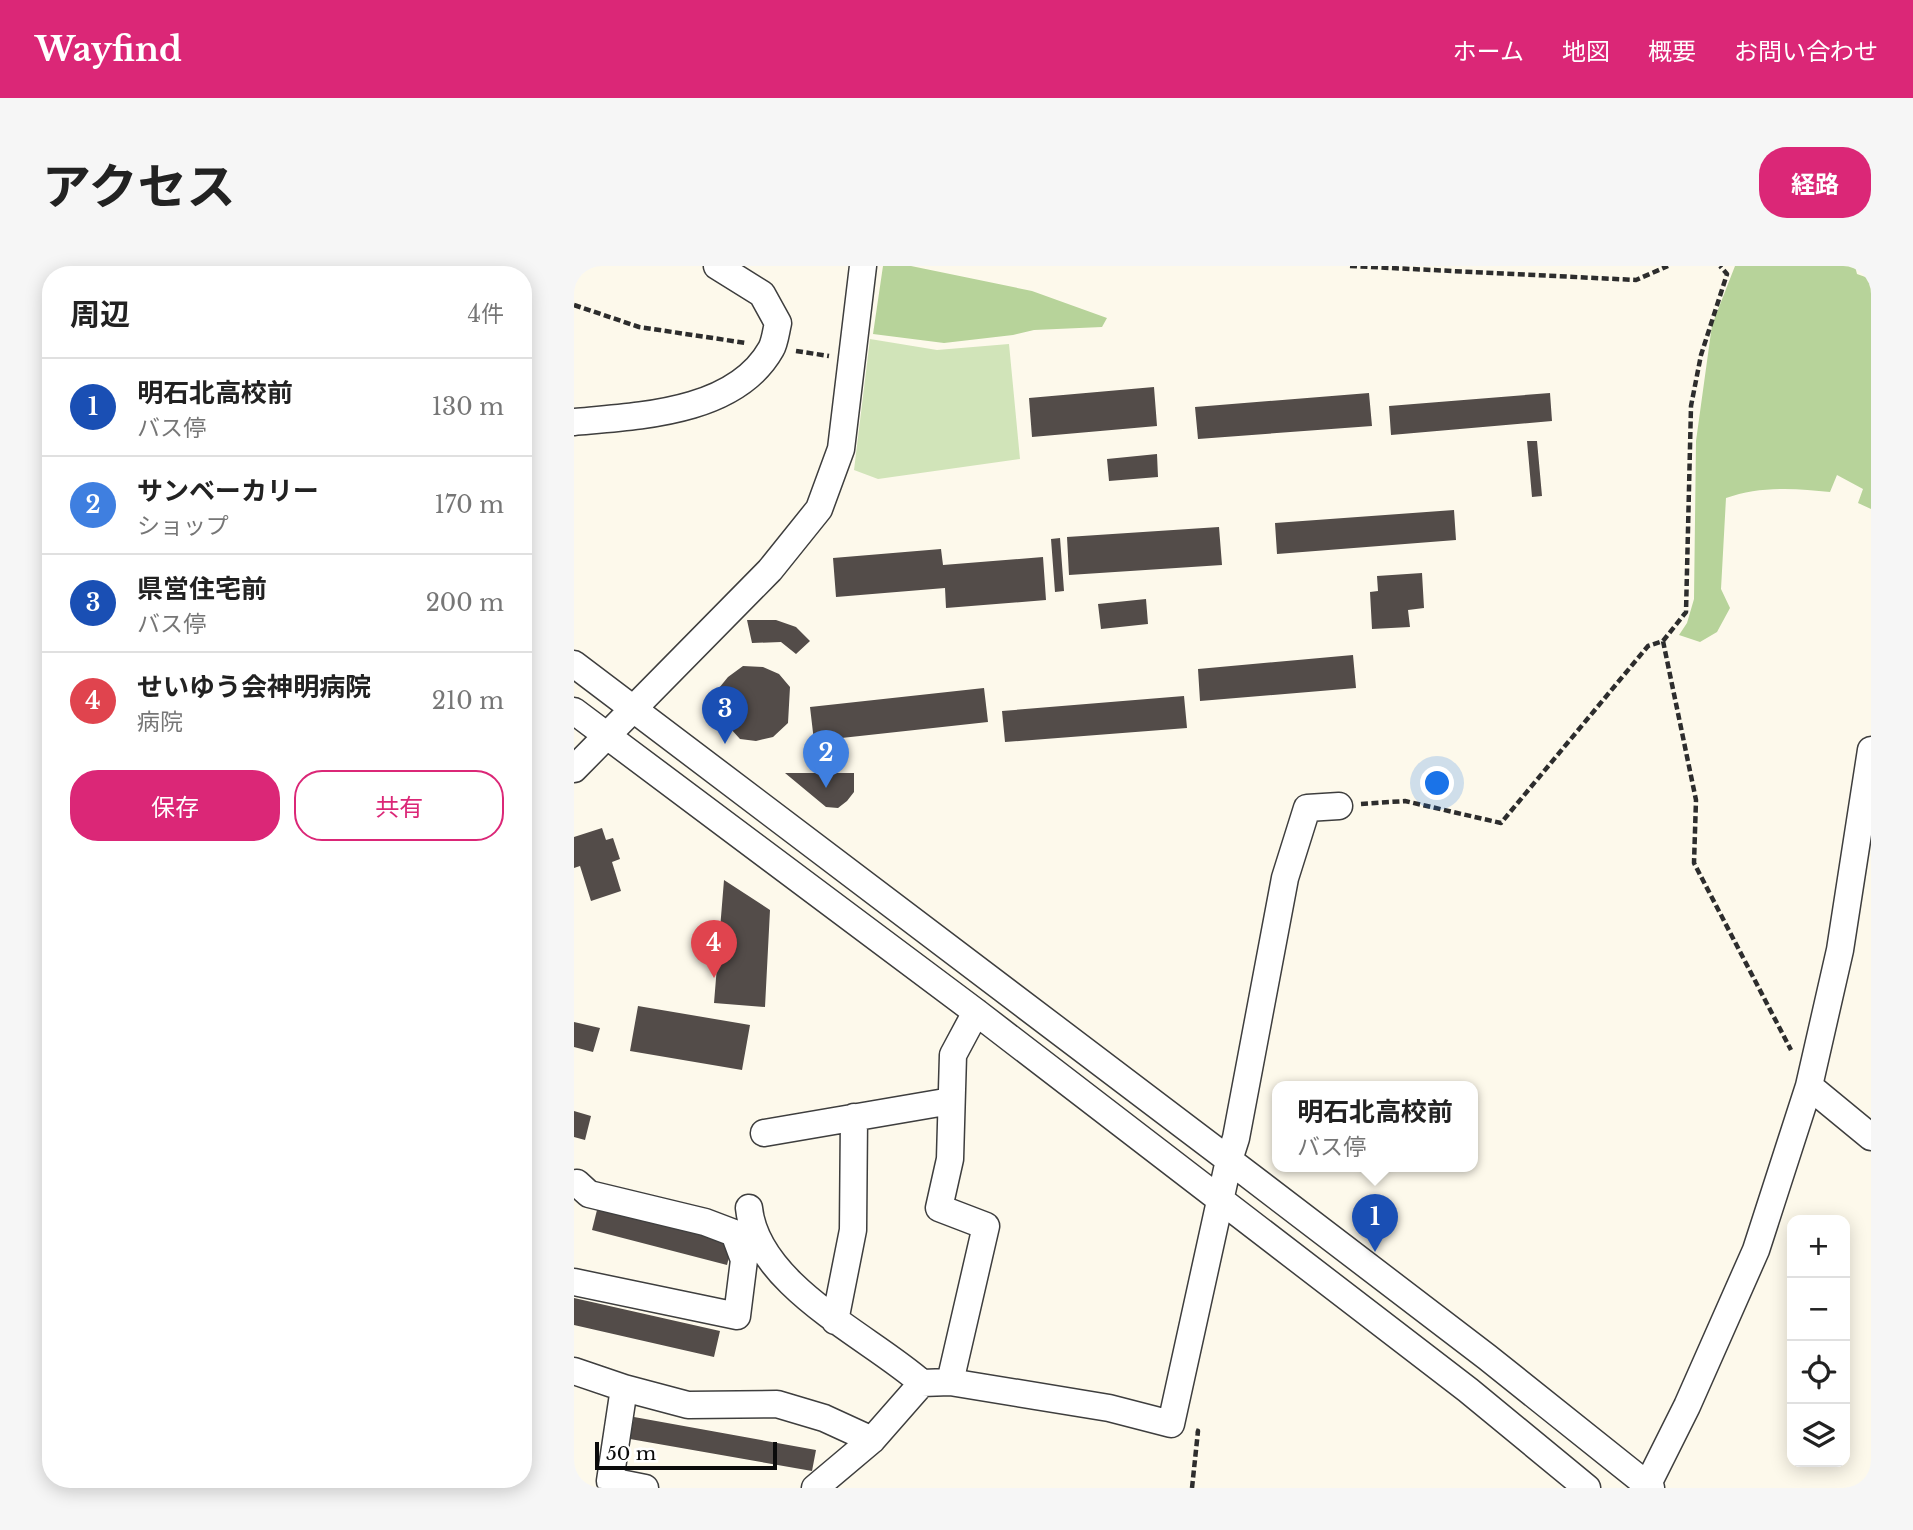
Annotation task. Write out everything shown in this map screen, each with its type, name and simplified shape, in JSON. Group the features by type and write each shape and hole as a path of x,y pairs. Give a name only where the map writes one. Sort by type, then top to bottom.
{"street":[{"path":"574,422 650,415 708,400 751,376 773,347 778,323 762,294 717,266"},
{"path":"574,769 770,570 819,509 841,449 863,266"},
{"path":"574,664 1230,1160 1487,1357 1648,1487 1756,1250 1809,1086 1840,950 1871,750"},
{"path":"574,711 976,1012 1468,1390 1587,1488"},
{"path":"749,1208 751,1225 774,1265 835,1321 922,1383 950,1382 1109,1408 1171,1424 1220,1201 1237,1138 1285,878 1307,808 1339,806"},
{"path":"950,1382 986,1226 939,1208 950,1159 953,1055 976,1012"},
{"path":"1809,1086 1871,1137"},
{"path":"764,1133 951,1101"},
{"path":"835,1321 853,1230 854,1117"},
{"path":"574,1282 737,1316 744,1260 734,1233 705,1222 589,1194 575,1187"},
{"path":"574,1371 688,1405 777,1404 824,1418 872,1440"},
{"path":"815,1488 872,1440 922,1383"},
{"path":"624,1388 610,1481 645,1488"}],"path":[{"path":"1350,266 1636,280 1668,266"},
{"path":"1339,806 1405,801 1501,823 1648,646 1663,641 1686,612 1691,406 1701,355 1727,274 1720,266"},
{"path":"574,305 639,327"},
{"path":"1663,641 1696,800 1694,863 1809,1086"},
{"path":"1171,1424 1198,1431 1192,1488"}],"green space":[{"path":"883,266 911,266 1032,291 1107,318 1102,327 1034,330 944,343 873,334"},
{"path":"1735,266 1855,266 1857,274 1871,279 1871,509 1858,503 1863,489 1837,475 1830,492 1778,489 1751,491 1726,498 1721,589 1730,608 1717,632 1700,642 1679,635 1687,623 1694,599 1696,441 1712,325"},
{"path":"870,339 937,350 1009,344 1020,459 878,479 854,470"}],"building":[{"path":"1154,387 1157,426 1032,437 1029,398"},
{"path":"1369,393 1372,426 1198,439 1195,407"},
{"path":"1550,393 1552,421 1391,435 1389,406"},
{"path":"1527,441 1537,441 1542,496 1532,497"},
{"path":"1157,454 1158,477 1109,481 1107,459"},
{"path":"1454,510 1456,540 1277,554 1275,523"},
{"path":"1219,527 1222,565 1069,575 1067,537"},
{"path":"1060,538 1064,591 1055,592 1051,539"},
{"path":"941,549 943,565 1043,557 1046,600 946,608 945,588 836,597 833,558"},
{"path":"1422,573 1424,608 1408,610 1410,627 1372,629 1370,592 1378,591 1377,576"},
{"path":"1146,599 1148,624 1101,629 1098,604"},
{"path":"747,620 776,620 796,627 810,641 796,654 781,642 752,643"},
{"path":"1353,655 1356,688 1200,701 1198,669"},
{"path":"743,666 763,667 779,674 790,687 788,723 773,737 756,741 740,739 720,717 719,688"},
{"path":"984,688 988,722 814,741 810,707"},
{"path":"1184,696 1187,728 1005,742 1002,711"},
{"path":"785,773 854,773 854,792 838,808 826,807"},
{"path":"602,828 606,840 613,838 620,859 612,862 621,891 591,901 580,866 574,868 574,837"},
{"path":"724,880 770,910 765,1007 714,1003"},
{"path":"638,1006 750,1025 742,1070 630,1051"},
{"path":"574,1022 600,1028 593,1052 574,1047"},
{"path":"574,1111 591,1116 585,1140 574,1137"},
{"path":"598,1206 733,1241 727,1265 592,1230"},
{"path":"574,1298 720,1331 714,1357 574,1325"},
{"path":"634,1417 816,1450 812,1471 630,1439"}],"place":[{"name":"県営住宅前","path":"725,744"},
{"name":"サンベーカリー","path":"826,788"},
{"name":"せいゆう会神明病院","path":"714,978"},
{"name":"明石北高校前","path":"1375,1252"}]}
